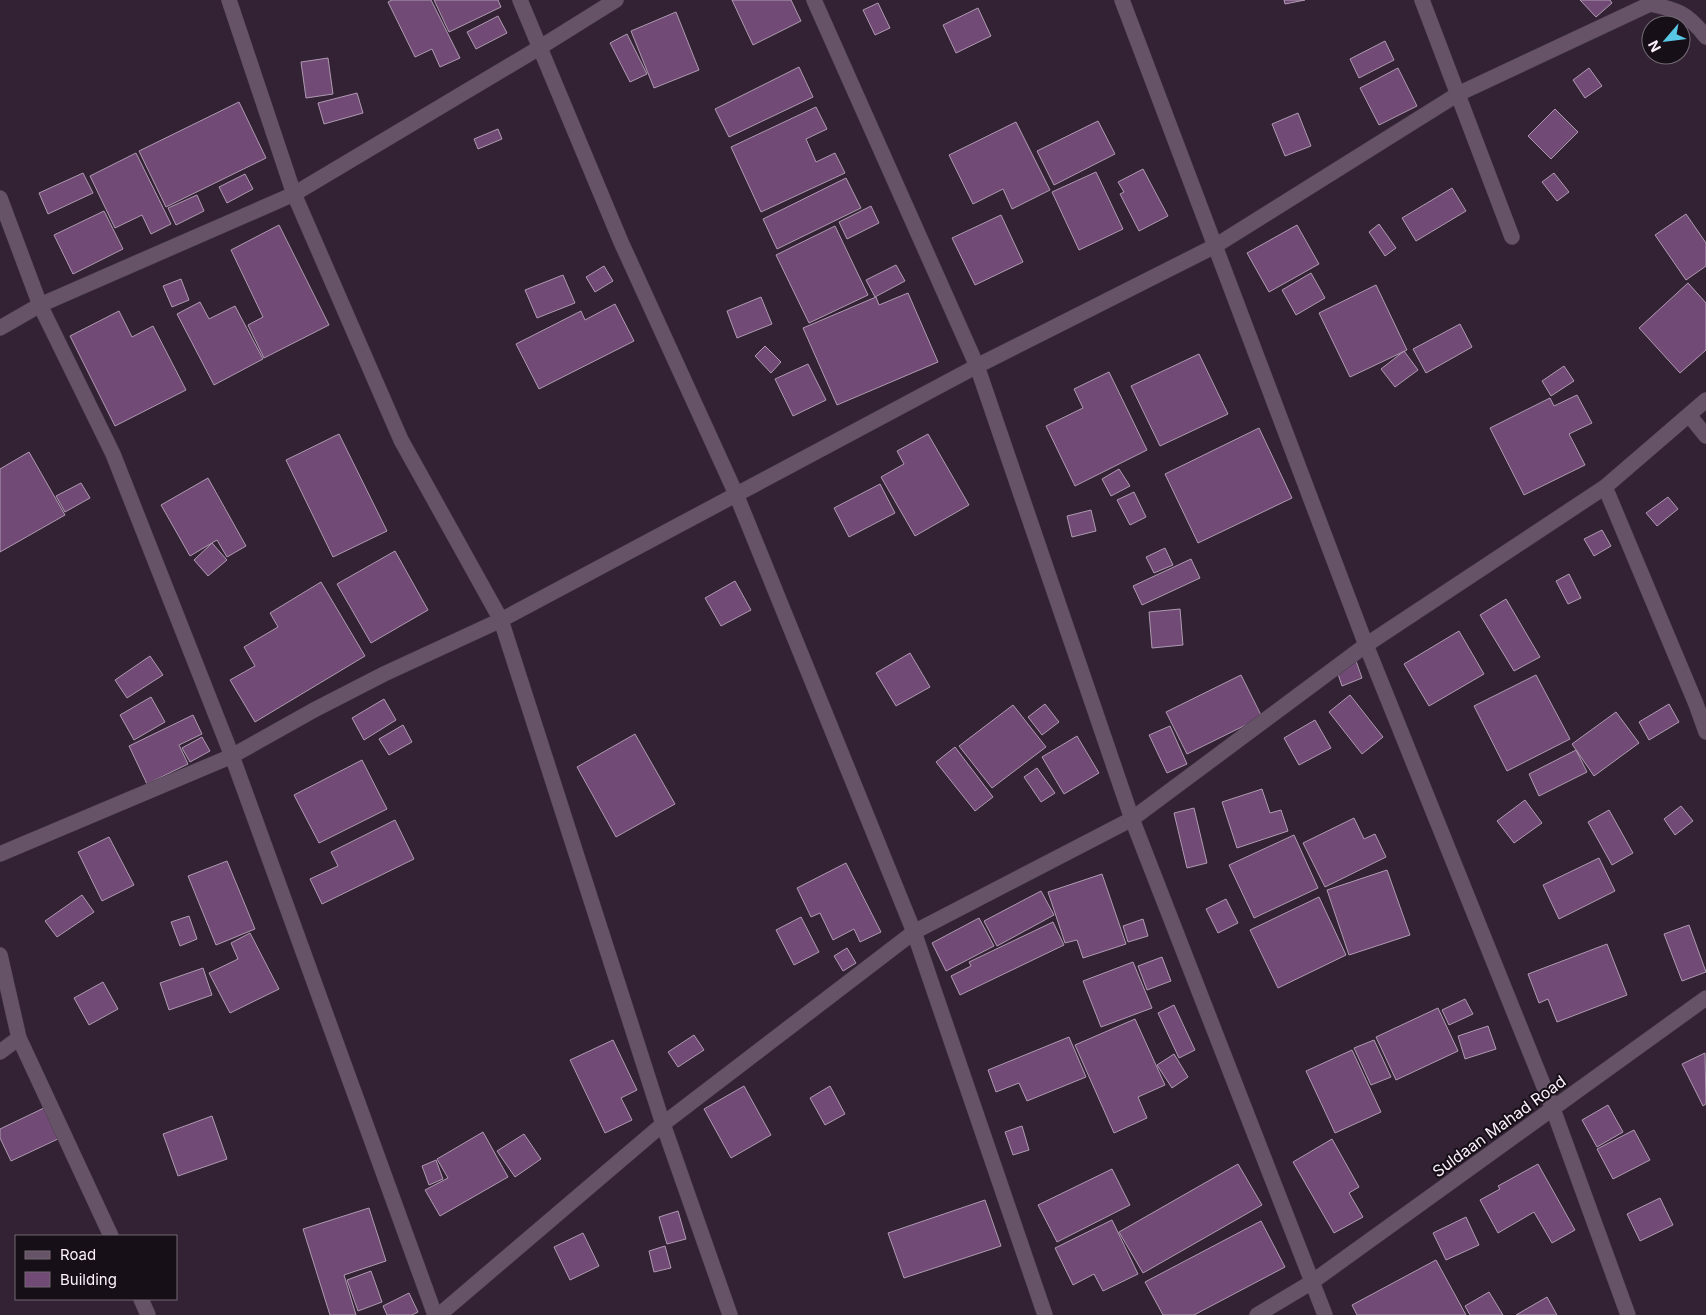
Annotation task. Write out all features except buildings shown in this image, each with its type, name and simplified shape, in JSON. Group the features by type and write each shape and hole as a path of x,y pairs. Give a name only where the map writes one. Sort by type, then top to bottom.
{"street":[{"path":"229,0 294,194 401,440 501,620 663,1124 730,1315"},
{"path":"520,0 621,242 736,494 914,932 1046,1315"},
{"path":"0,328 40,305 294,194 616,0"},
{"path":"814,0 977,366 1132,819 1325,1315"},
{"path":"1122,0 1366,645 1553,1109 1628,1315"},
{"path":"1422,0 1512,237"},
{"path":"0,854 232,756 314,710 384,674 501,620 977,366 1215,246 1458,94 1650,4 1672,8 1693,21 1706,37"},
{"path":"0,198 40,305 112,454 232,756 435,1315"},
{"path":"439,1315 663,1124 914,932 1132,819 1366,645 1605,487 1706,400"},
{"path":"1689,415 1706,436"},
{"path":"1605,487 1706,732"},
{"path":"0,955 19,1038 112,1235"},
{"name":"Suldaan Mahad Road","path":"1257,1315 1312,1282 1706,998"},
{"path":"0,1052 19,1038"},
{"path":"141,1300 148,1315"}]}
